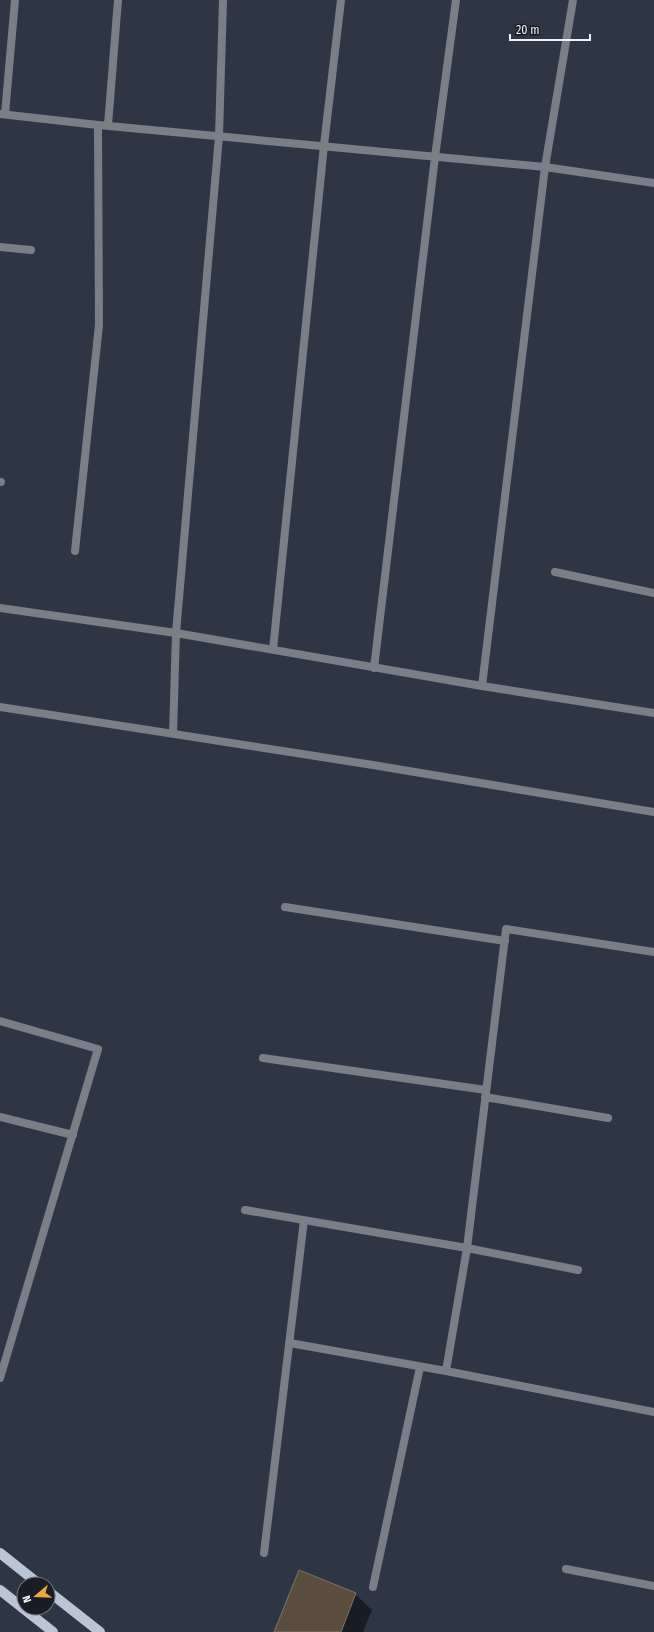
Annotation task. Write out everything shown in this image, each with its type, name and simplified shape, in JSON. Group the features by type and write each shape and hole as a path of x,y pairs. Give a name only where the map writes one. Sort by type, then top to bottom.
{"main road":[{"path":"0,1553 29,1576"},
{"path":"0,1590 54,1632"},
{"path":"56,1597 100,1632"}],"street":[{"path":"15,0 2,114 98,125 324,145 545,167 654,183"},
{"path":"108,125 118,0"},
{"path":"172,734 176,633 219,136 223,0"},
{"path":"273,650 324,145 341,0"},
{"path":"374,668 435,157 456,0"},
{"path":"482,686 545,167 573,0"},
{"path":"75,551 99,325 98,125"},
{"path":"0,247 30,250"},
{"path":"555,572 654,593"},
{"path":"0,608 176,633 374,668 654,713"},
{"path":"0,708 373,765 654,812"},
{"path":"285,907 505,940"},
{"path":"446,1371 466,1248 506,928 654,952"},
{"path":"0,1021 98,1049 0,1378"},
{"path":"263,1058 486,1093 608,1118"},
{"path":"0,1117 73,1135"},
{"path":"245,1210 466,1248 578,1270"},
{"path":"264,1552 304,1220"},
{"path":"290,1344 446,1371 654,1412"},
{"path":"373,1588 420,1367"},
{"path":"566,1569 654,1586"}],"building":[{"path":"299,1570 356,1593 341,1632 274,1632"}]}
